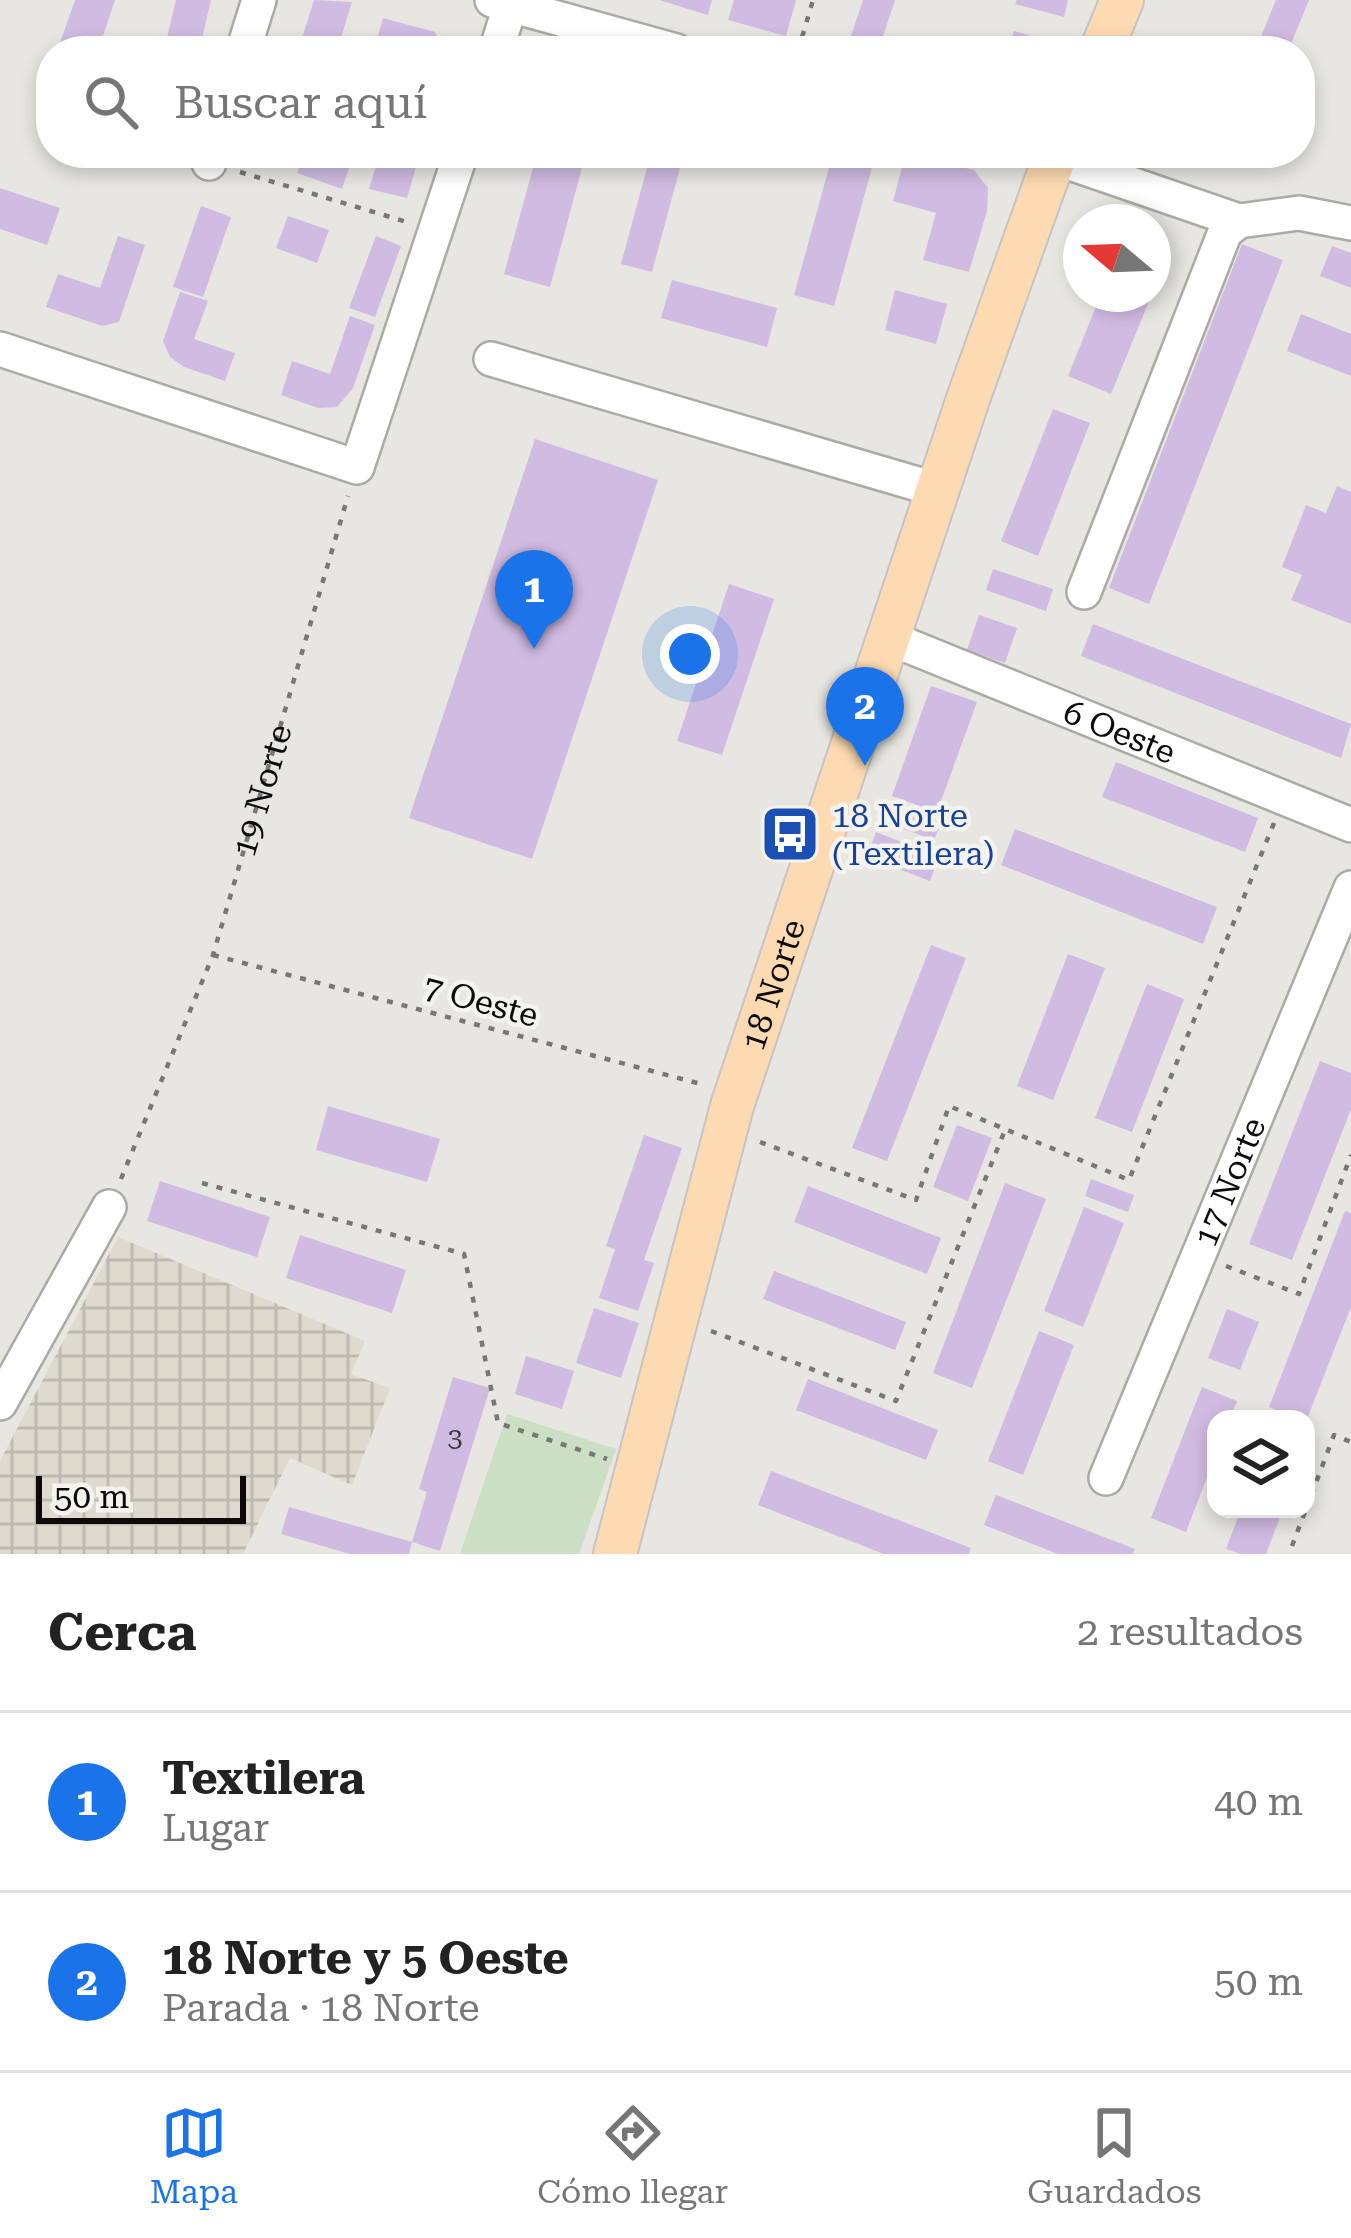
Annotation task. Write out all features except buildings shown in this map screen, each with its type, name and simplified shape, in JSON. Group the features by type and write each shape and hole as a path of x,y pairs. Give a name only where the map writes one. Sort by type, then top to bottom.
{"main road":[{"path":"1107,36 1122,0"},
{"name":"18 Norte","path":"615,1554 731,1112 1046,168"}],"street":[{"path":"248,36 259,0"},
{"path":"499,36 505,2 624,36"},
{"path":"0,349 357,467 456,168"},
{"path":"1090,168 1239,221 1299,213 1351,223"},
{"path":"1084,592 1225,232 1239,221"},
{"path":"491,359 938,490"},
{"name":"6 Oeste","path":"889,638 1351,825"},
{"name":"17 Norte","path":"1106,1478 1351,888"},
{"path":"0,1403 110,1207"}],"path":[{"path":"802,36 813,0"},
{"path":"241,168 436,231"},
{"name":"19 Norte","path":"110,1207 213,955 357,467"},
{"path":"678,1319 896,1401 1005,1130 1129,1180 1284,799"},
{"name":"7 Oeste","path":"213,955 731,1112 916,1200 949,1106 1005,1130"},
{"path":"1198,1256 1299,1294 1351,1155"},
{"path":"202,1183 464,1254 498,1423 612,1461"},
{"path":"1315,1485 1334,1435 1351,1442"},
{"path":"1292,1546 1303,1518"}],"shaded area":[{"path":"118,1237 365,1341 351,1374 390,1388 352,1485 290,1458 243,1554 0,1554 0,1461"}],"green space":[{"path":"507,1414 616,1449 579,1554 460,1554"}],"place":[{"name":"Textilera","path":"534,649"},
{"name":"18 Norte y 5 Oeste","path":"865,766"},
{"name":"18 Norte (Textilera)","path":"790,834"}]}
